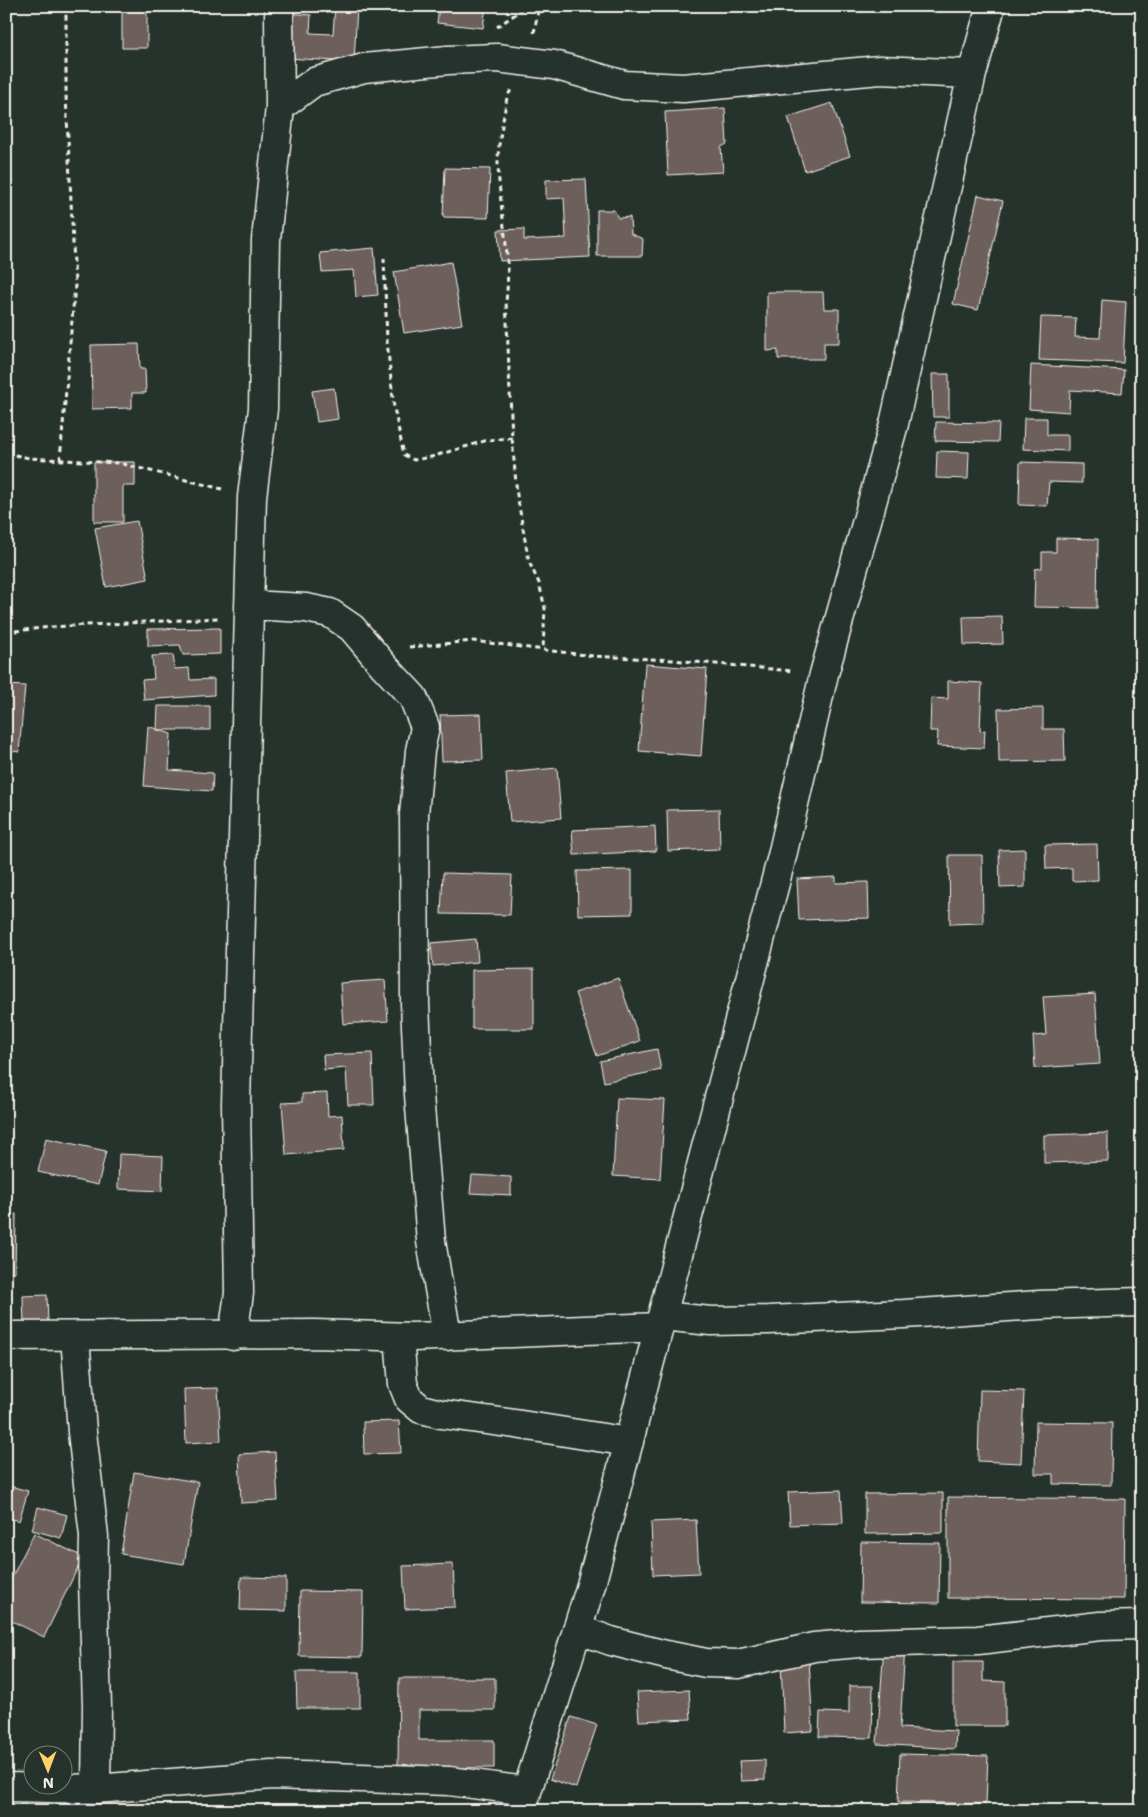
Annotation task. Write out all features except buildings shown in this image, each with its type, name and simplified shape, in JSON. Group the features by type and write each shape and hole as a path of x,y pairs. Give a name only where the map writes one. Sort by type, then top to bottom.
{"street":[{"path":"233,1336 239,1294 236,1104 252,497 263,409 266,240 280,107 278,16 280,6"},
{"path":"6,1787 96,1789 272,1775 449,1781 524,1801 591,1585 661,1322 782,856 824,674 894,424 972,74 991,6"},
{"path":"280,107 314,82 364,68 448,60 497,58 526,61 554,65 624,85 683,88 880,70 972,74"},
{"path":"249,611 306,608 330,613 352,628 413,697 425,727 420,751 414,814 415,1003 419,1095 431,1241 447,1336"},
{"path":"6,1336 314,1334 400,1337 447,1336 661,1322 769,1320 904,1314 1039,1304 1142,1302"},
{"path":"75,1336 82,1432 94,1536 93,1582 97,1706 96,1789"},
{"path":"400,1337 404,1384 410,1399 421,1409 441,1414 629,1442"},
{"path":"577,1628 611,1641 666,1655 706,1663 738,1664 805,1649 832,1646 902,1641 978,1640 1100,1626 1142,1625"}],"path":[{"path":"60,460 75,285 66,96 66,6"},
{"path":"526,61 507,97 498,161 508,256 506,302 512,438 517,495 530,562 539,583 546,608 543,650"},
{"path":"384,258 387,341 394,408 404,455 414,460 431,457 488,440 512,438"},
{"path":"6,453 29,458 119,462 252,497"},
{"path":"6,632 249,611"},
{"path":"370,650 473,641 593,656 672,660 824,674"}]}
